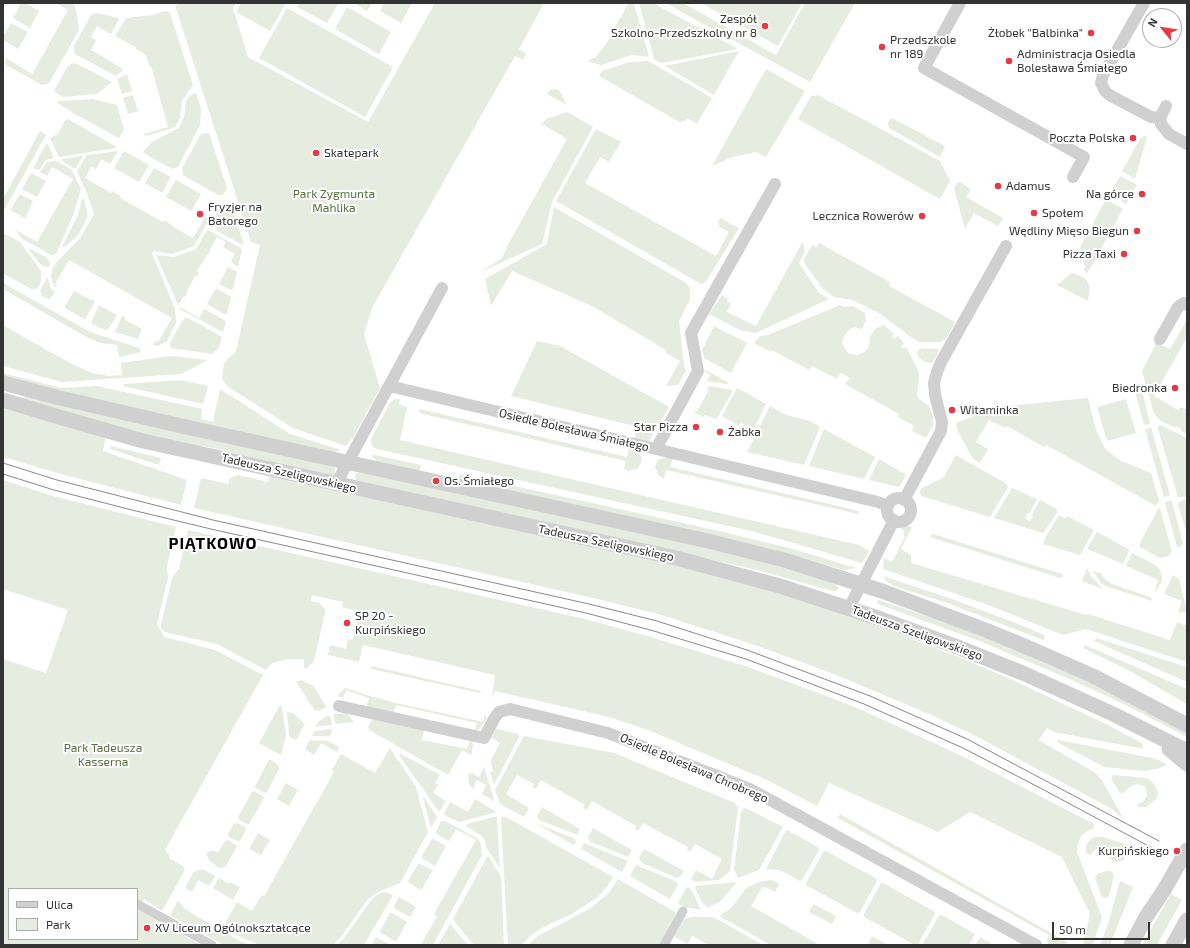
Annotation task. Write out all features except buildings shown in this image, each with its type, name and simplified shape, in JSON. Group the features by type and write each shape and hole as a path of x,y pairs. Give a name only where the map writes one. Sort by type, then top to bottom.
{"street":[{"path":"960,3 924,68 1084,157 1073,177"},
{"path":"1144,3 1103,75 1101,83 1105,91 1111,96 1151,117 1160,118"},
{"path":"1166,106 1160,118 1164,130 1187,144"},
{"name":"Osiedle Bolesława Śmiałego","path":"389,386 656,449 698,371 691,333 775,184"},
{"path":"904,500 941,431 942,422 934,383 941,362 1006,246"},
{"path":"336,484 442,288"},
{"path":"1160,339 1178,307 1184,303 1187,305"},
{"name":"Tadeusza Szeligowskiego","path":"3,383 60,398 752,551 861,584 1034,650 1093,676 1187,725"},
{"name":"Tadeusza Szeligowskiego","path":"3,400 143,440 336,484 676,558 772,583 849,608 955,646 1025,674 1094,704 1187,752"},
{"path":"656,449 878,502 888,506"},
{"path":"900,498 904,500 910,506 911,511 909,516 901,522 894,520 888,514 888,506 894,500 900,498"},
{"path":"849,608 894,520"},
{"name":"Osiedle Bolesława Chrobrego","path":"339,706 484,738 494,719 500,712 510,709 608,732 750,789 1036,945"},
{"path":"1143,729 1187,764"},
{"path":"1131,945 1146,917 1164,890 1187,850"},
{"path":"138,905 212,945"},
{"path":"664,945 683,911"},
{"path":"1173,945 1187,920"}],"green space":[{"path":"21,3 25,3 39,11 30,28 13,18"},
{"path":"56,3 73,3 76,9 79,30 49,83 42,85 6,65 5,61 6,58 32,74 68,10"},
{"name":"Park Zygmunta Mahlika","path":"184,3 236,3 233,8 248,57 368,122 435,3 544,3 519,49 526,53 523,60 515,56 373,306 364,334 380,388 354,436 346,446 293,428 227,386 222,379 224,363 236,351 260,245 251,242 175,5"},
{"path":"241,3 286,3 270,31 236,12"},
{"path":"299,3 339,3 327,23 297,7"},
{"path":"354,3 372,3 367,11"},
{"path":"384,3 412,3 401,23 380,11"},
{"path":"628,3 634,3 649,57 632,55 601,65 587,61 596,57 608,41"},
{"path":"639,3 653,3 738,49 661,63 654,59"},
{"path":"665,3 683,3 776,55 805,3 854,3 854,5 810,82"},
{"name":"Zespół Szkolno-Przedszkolny nr 8","path":"701,3 802,3 778,46"},
{"path":"347,7 391,32 379,54 335,29"},
{"path":"287,8 393,67 365,117 259,58"},
{"path":"166,11 170,13 193,85 182,101 180,118 176,126 145,136 144,134 168,127 151,66 149,66 146,55 136,49 137,48 115,36 126,18 153,15"},
{"path":"97,13 119,19 111,34 97,26 91,37 96,40 91,50 123,69 116,76 75,54 74,46 91,15"},
{"path":"11,23 28,32 18,49 3,40 3,36"},
{"path":"739,51 714,95 665,66"},
{"path":"648,61 712,98 697,124 687,118 681,123 599,76 602,71 630,62"},
{"path":"73,63 112,82 97,94 63,97 54,91 68,66"},
{"path":"766,69 805,91 766,157 756,152 733,157 712,166"},
{"path":"127,74 132,91 122,94 117,79"},
{"path":"550,90 559,90 567,105 547,94"},
{"path":"196,93 201,109 200,125 178,167 172,169 143,152 152,142 179,128 184,117 186,102 189,96"},
{"path":"133,95 138,111 128,114 123,98"},
{"path":"818,95 940,161 950,181 940,199 798,119 811,96"},
{"path":"93,99 117,105 124,130 119,138 57,103 60,101"},
{"path":"567,112 593,127 552,202 542,244 481,272 502,258 567,139 542,124 546,119"},
{"path":"68,119 116,148 59,157 50,138 58,134 65,120"},
{"path":"891,119 894,119 945,146 940,157 889,128 888,123"},
{"path":"596,129 621,142 609,162 600,157 585,183 716,256 729,232 718,226 720,224 718,222 720,218 739,228 706,282 701,284 556,201"},
{"path":"40,131 46,135 3,212 3,199"},
{"path":"209,133 227,188 222,195 218,195 183,175 182,168 201,134"},
{"path":"1144,136 1147,137 1135,179 1122,171 1140,139"},
{"path":"46,144 48,144 54,158 46,160 38,170 33,168"},
{"path":"118,151 110,164 101,159 96,169 91,167 85,178 111,193 112,191 121,196 120,198 163,222 164,220 193,238 205,217 209,220 194,246 172,254 154,251 152,253 175,309 176,323 167,341 158,346 153,345 155,341 158,342 172,318 69,260 55,284 57,285 55,288 51,277 52,269 56,263 81,237 94,214 77,171 87,155"},
{"path":"124,151 149,165 139,182 114,168"},
{"path":"83,156 76,168 62,161 62,159"},
{"path":"56,161 71,169 81,189 74,213 56,254 51,255 21,238 16,230 37,242 73,179 52,167 47,176 40,172 47,162"},
{"path":"154,168 171,177 162,193 145,183"},
{"path":"31,173 46,181 37,197 22,189"},
{"path":"1120,176 1137,185 1126,204 1121,201 1123,198 1121,197 1119,200 1109,195"},
{"path":"176,180 201,194 191,211 166,197"},
{"path":"960,182 971,189 966,197 1003,218 998,226 974,213 965,229 954,188 957,183"},
{"path":"20,194 33,201 25,218 10,210"},
{"path":"82,199 84,199 88,216 78,235 63,247 78,215"},
{"path":"1106,199 1123,209 1088,272 1085,273 1084,268 1086,266 1084,265 1080,247"},
{"path":"223,206 234,213 243,245 217,231 215,217 220,208"},
{"path":"554,207 686,283 690,288 690,300 679,321 684,366 686,371 678,385 666,386 680,361 666,353 666,350 592,306 512,271 491,306 485,279 547,244"},
{"path":"206,231 210,231 242,249 238,267 231,262 235,254 223,247 226,242 217,237 208,255 197,271 199,273 195,276 186,293 187,294 178,305 156,255 174,257 196,249"},
{"path":"3,233 20,242 41,271 41,281 37,289 31,289 3,273"},
{"path":"803,241 805,251 799,263 819,293 829,299 756,333 740,330 709,314 722,295 729,299 727,301 731,304 727,312 756,326"},
{"path":"819,243 890,282 889,286 955,322 946,339 940,342 920,342 912,338 879,313 852,300 834,297 823,289 805,264 804,259 812,245 817,247"},
{"path":"30,249 46,257 50,262 50,265 48,267 42,266 29,250"},
{"path":"228,267 237,272 233,289 231,290 219,284"},
{"path":"1072,273 1085,278 1090,287 1088,301 1057,285"},
{"path":"47,278 51,289 55,291 50,300 42,296 40,291"},
{"path":"3,283 90,332 139,348 141,352 119,357 117,345 100,343 88,338 3,289"},
{"path":"216,288 231,298 227,314 224,314 207,304"},
{"path":"74,291 95,301 84,319 65,308"},
{"path":"99,305 117,315 109,328 106,330 91,323"},
{"path":"840,305 844,307 853,306 865,313 866,320 862,329 855,327 850,329 844,336 842,343 847,352 850,354 857,355 865,352 869,346 870,336 876,328 884,325 894,334 892,336 894,339 898,336 902,341 904,344 901,346 903,349 906,347 918,370 919,377 917,395 919,399 929,406 933,416 933,426 926,438 912,431 914,426 898,417 899,414 845,384 850,378 841,373 837,379 812,366 809,370 772,350 771,352 754,343 760,336 768,335"},
{"path":"179,307 199,318 204,309 223,319 226,322 223,332 180,309"},
{"path":"122,316 126,318 125,320 142,329 138,339 115,332"},
{"path":"185,318 188,318 222,337 219,348 212,354 171,348 170,343"},
{"path":"1187,320 1187,337 1154,396 1178,410 1180,407 1187,410 1187,434 1176,426 1175,428 1161,421 1156,416 1142,371 1155,346 1154,338 1157,333 1161,345 1170,349"},
{"path":"3,325 68,362 92,373 109,376 122,375 121,363 171,356 208,360 181,374 62,382 3,366"},
{"path":"714,326 747,343 731,373 704,358 702,350"},
{"path":"537,341 560,346 669,407 655,431 511,396"},
{"path":"919,349 939,349 932,363 925,362 919,358 917,353"},
{"path":"702,370 705,370 728,382 727,384 707,381 710,375"},
{"path":"3,373 61,388 97,386 202,409 201,419 213,422 220,389 290,434 341,450 329,454 3,378"},
{"path":"180,380 208,386 203,404 123,386 124,384"},
{"path":"709,386 732,390 716,419 705,415 703,417 693,412 697,411 709,390 707,389"},
{"path":"737,388 766,404 753,430 741,423 739,426 722,416"},
{"path":"1136,391 1143,394 1150,424 1144,425 1135,392"},
{"path":"25,396 98,413 98,415 100,414 334,466 335,470 334,474 330,476 209,447 167,442 24,399"},
{"path":"1088,398 1096,430 1105,449 1121,461 1151,473 1159,500 1156,506 1046,445 1044,447 1007,426 1005,428 989,420 976,442 988,449 980,463 973,459 958,432 956,423 997,407"},
{"path":"394,399 400,399 399,404 407,407 400,440 859,545 869,551 862,563 747,530 377,449 372,446 371,439 390,403"},
{"path":"1126,399 1136,433 1107,441 1097,407"},
{"path":"3,404 106,436 103,451 187,480 181,505 61,474 3,457"},
{"path":"770,406 786,415 810,421 820,427 804,465 747,452"},
{"path":"420,409 627,457 629,448 639,453 642,458 641,463 637,469 628,471 624,469 626,461 419,413"},
{"path":"1160,425 1187,438 1187,497 1178,497 1158,429"},
{"path":"1151,427 1170,495 1164,497 1145,429"},
{"path":"824,429 875,457 864,479 809,466"},
{"path":"636,430 653,433 649,442 635,438"},
{"path":"111,446 161,458 159,465 110,449"},
{"path":"375,455 421,465 420,471 377,461 371,456"},
{"path":"956,455 1007,484 1008,487 990,517 921,496 920,491 922,488 943,478"},
{"path":"667,457 673,459 670,467 847,508 858,511 858,514 666,470 664,479 658,475 655,467 658,460"},
{"path":"879,459 905,474 902,483 898,487 869,480"},
{"path":"359,472 666,538 768,563 835,584 838,589 833,591 753,569 356,480 355,474"},
{"path":"460,474 719,531 793,549 856,568 844,570 767,548 458,480"},
{"path":"238,475 268,482 270,475 688,568 816,604 961,658 1008,678 1104,723 1143,744 1142,747 1144,749 1054,732 1047,728 1039,740 1094,772 1101,779 1122,818 1112,809 972,734 834,674 752,644 658,614 593,598 194,508 201,478 228,484 230,478"},
{"name":"Park Tadeusza Kasserna","path":"3,480 53,496 176,527 167,566 168,577 157,624 164,637 215,650 263,675 165,850 169,855 169,858 183,866 185,870 162,911 144,899 138,910 201,945 3,945 3,659 46,673 68,610 3,589"},
{"path":"1012,488 1037,499 1029,514 1027,513 1025,518 1030,521 1040,500 1057,509 1057,513 1043,533 994,518"},
{"path":"1170,500 1172,501 1183,544 1180,547 1177,547 1165,503"},
{"path":"1182,500 1187,500 1187,534 1178,504"},
{"path":"1160,508 1172,552 1169,556 1160,558 1139,545 1158,509"},
{"path":"1059,515 1065,519 1067,516 1094,530 1080,555 1043,544"},
{"path":"904,525 912,527 901,549 911,555 911,563 1086,615 1088,614 1170,640 1177,622 1187,626 1187,662 1086,629 1063,635 991,606 883,569 884,558 892,562 905,536 903,535 905,531 899,527"},
{"path":"188,530 585,619 651,637 745,666 862,710 960,755 1094,824 1094,828 1081,836 1078,843 1077,852 1102,917 1093,945 1083,945 1090,914 1062,857 970,812 938,832 829,783 817,806 767,780 648,730 609,717 495,691 492,699 495,675 363,645 359,662 328,655 330,645 346,649 348,639 353,640 359,611 342,607 343,602 312,595 310,601 320,603 325,609 325,613 314,661 306,669 304,667 304,659 288,659 272,663 266,670 217,644 165,632 161,628 161,625 172,578 179,569"},
{"path":"1097,532 1128,549 1129,551 1123,564 1087,549"},
{"path":"933,534 1063,574 1063,577 1060,578 930,537"},
{"path":"1132,553 1157,566 1162,580 1156,592 1158,580 1126,566"},
{"path":"1087,568 1091,576 1103,589 1082,581"},
{"path":"1093,571 1101,573 1103,578 1112,584 1151,597 1152,601 1105,586 1101,583"},
{"path":"1173,575 1179,579 1187,612 1178,613 1182,601 1164,594"},
{"path":"883,576 952,599 1016,623 1044,635 1045,637 1043,640 950,604 894,586 886,581"},
{"path":"878,600 936,619 1026,654 1122,699 1187,733 1187,737 1126,705 1074,681 982,642 878,604"},
{"path":"1096,638 1187,667 1187,682 1094,641"},
{"path":"1085,645 1187,689 1187,704 1128,670 1083,648"},
{"path":"371,666 481,691 480,693 371,669"},
{"path":"301,680 313,686 326,707 319,711 315,710 306,699 307,698 296,682"},
{"path":"345,688 396,703 483,722 485,714 487,718 480,728 474,732 477,723 396,705 393,715 366,708 369,698 346,690 343,698 340,697 338,695"},
{"path":"280,705 282,706 286,736 281,755 259,743"},
{"path":"287,712 293,713 305,724 296,740 291,738 289,735"},
{"path":"346,713 354,722 335,723 334,714"},
{"path":"328,715 330,717 331,725 315,727 319,721"},
{"path":"375,718 424,730 422,740 467,749 470,740 473,744 471,755 462,750 448,775 369,730 368,727"},
{"path":"330,729 332,731 330,736 312,736 315,731"},
{"path":"496,729 519,734 519,737 494,785 490,772 493,771 491,763 500,743 491,738"},
{"path":"524,736 614,753 735,803 738,808 730,871 719,880 696,882 691,879 696,870 712,879 722,859 695,844 690,852 687,850 688,847 643,823 638,831 635,829 636,826 592,801 587,810 583,808 585,805 541,780 536,789 532,787 534,784 517,775 506,794 529,808 524,817 500,804 495,790"},
{"path":"310,740 328,741 339,747 337,752 321,743 314,755 305,749"},
{"path":"1058,740 1152,758 1167,765 1157,769 1144,771 1104,767 1057,742"},
{"path":"390,748 416,787 428,832 400,883 382,890 368,899 341,937 333,945 260,945 242,938 223,927 237,902 252,911 262,895 264,896 334,772 332,770 341,754 375,773"},
{"path":"399,753 440,775 435,783 438,785 433,793 446,801 439,812 399,755"},
{"path":"269,760 278,765 279,769 267,792 265,793 255,786"},
{"path":"484,767 494,801 482,794 486,785 477,780 473,789 469,784 468,776 470,772 479,777"},
{"path":"1113,775 1149,779 1154,784 1158,793 1156,799 1146,807 1138,807 1138,804 1143,802 1147,796 1144,786 1137,784 1131,786 1125,792 1120,793 1111,779"},
{"path":"286,783 298,790 289,806 277,799"},
{"path":"254,791 264,798 249,824 247,824 239,820 238,817"},
{"path":"424,797 437,817 431,828 423,798"},
{"path":"475,799 497,812 459,822 446,816 444,813 450,802 468,812"},
{"path":"542,807 580,829 577,835 539,820 537,816"},
{"path":"746,808 783,827 759,870 738,878 734,869 741,813 743,809"},
{"path":"840,814 1067,942 1066,945 1048,945 1047,939 1049,935 838,818"},
{"path":"497,816 500,868 487,849 482,836 466,826 467,824"},
{"path":"506,817 613,877 598,897 570,915 549,924 534,933 521,945 508,945 501,821 501,818"},
{"path":"441,821 445,821 478,839 481,845 482,855 433,945 421,945 437,916 434,914 476,840 456,829 449,841 436,832"},
{"path":"237,823 246,829 240,841 229,837 228,834 234,824"},
{"path":"535,823 575,839 576,842 574,845"},
{"path":"593,828 632,850 628,857 589,841 588,837"},
{"path":"786,830 818,847 819,850 800,881 779,870 766,869"},
{"path":"258,833 270,840 261,855 249,849"},
{"path":"1094,837 1103,837 1131,846 1123,861 1115,862 1106,852 1100,849 1095,850 1090,855 1087,854 1086,846"},
{"path":"432,839 446,846 435,866 423,859 422,856"},
{"path":"228,840 237,846 226,866 219,868 210,861 207,853 212,850 218,852 225,841"},
{"path":"584,843 628,861 622,872 581,849"},
{"path":"644,849 684,871 681,876 677,878 642,863 639,858"},
{"path":"824,851 877,879 860,912 857,913 806,885"},
{"path":"487,857 489,857 501,877 504,945 476,945 471,942 453,919"},
{"path":"418,864 433,870 421,890 408,881"},
{"path":"636,865 677,882 678,885 670,899 630,876"},
{"path":"203,869 215,876 209,886 198,880 192,892 185,888 193,873"},
{"path":"1111,871 1114,875 1109,896 1106,898 1102,897 1095,878 1097,874"},
{"path":"219,878 229,884 230,882 240,887 233,900 213,888"},
{"path":"618,879 675,912 675,915 659,945 529,945 538,936 589,909 609,893"},
{"path":"771,880 779,885 775,892 763,886 751,906 820,945 771,945 721,917 721,914 730,909 746,888 759,882"},
{"path":"1120,881 1133,887 1110,945 1100,945 1108,924"},
{"path":"737,882 721,901 708,908 702,902 695,888 696,886"},
{"path":"881,883 935,912 918,944 915,945 864,917 864,914"},
{"path":"687,887 691,889 701,910 685,907 678,903"},
{"path":"385,892 393,895 364,945 337,945 344,938 372,899 380,893"},
{"path":"1171,894 1182,900 1157,945 1142,945"},
{"path":"399,897 416,907 410,917 395,909 394,906"},
{"path":"178,900 184,908 191,913 236,939 250,945 224,945 171,916"},
{"path":"814,904 836,916 832,924 809,912"},
{"path":"390,913 407,922 396,942 380,931"},
{"path":"942,915 975,934 969,945 922,945 939,916"},
{"path":"692,917 715,918 763,945 709,945 692,936 688,944 674,935 684,919"},
{"path":"450,924 468,945 438,945"},
{"path":"872,936 888,945 868,945"},
{"path":"376,937 391,945 372,945"},
{"path":"980,937 991,943 990,945 975,945"}],"tram line":[{"path":"3,463 57,480 213,520 589,604 657,621 747,650 870,696 967,739 1159,841"},
{"path":"3,474 54,490 211,529 586,613 654,631 746,659 864,704 963,748 1154,849"}],"place":[{"name":"Zespół Szkolno-Przedszkolny nr 8","path":"765,26"},
{"name":"Żłobek \"Balbinka\"","path":"1091,33"},
{"name":"Przedszkole nr 189","path":"882,47"},
{"name":"Administracja Osiedla Bolesława Śmiałego","path":"1009,61"},
{"name":"Poczta Polska","path":"1133,138"},
{"name":"Skatepark","path":"316,153"},
{"name":"Adamus","path":"998,186"},
{"name":"Na górce","path":"1142,194"},
{"name":"Społem","path":"1034,213"},
{"name":"Fryzjer na Batorego","path":"200,214"},
{"name":"Lecznica Rowerów","path":"922,216"},
{"name":"Wędliny Mięso Biegun","path":"1137,231"},
{"name":"Pizza Taxi","path":"1124,254"},
{"name":"Biedronka","path":"1175,388"},
{"name":"Witaminka","path":"952,410"},
{"name":"Star Pizza","path":"696,427"},
{"name":"Żabka","path":"720,432"},
{"name":"Os. Śmiałego","path":"436,481"},
{"name":"SP 20 - Kurpińskiego","path":"347,623"},
{"name":"Kurpińskiego","path":"1177,851"},
{"name":"XV Liceum Ogólnokształcące","path":"147,928"}],"district":[{"name":"PIĄTKOWO","path":"213,544"}]}
